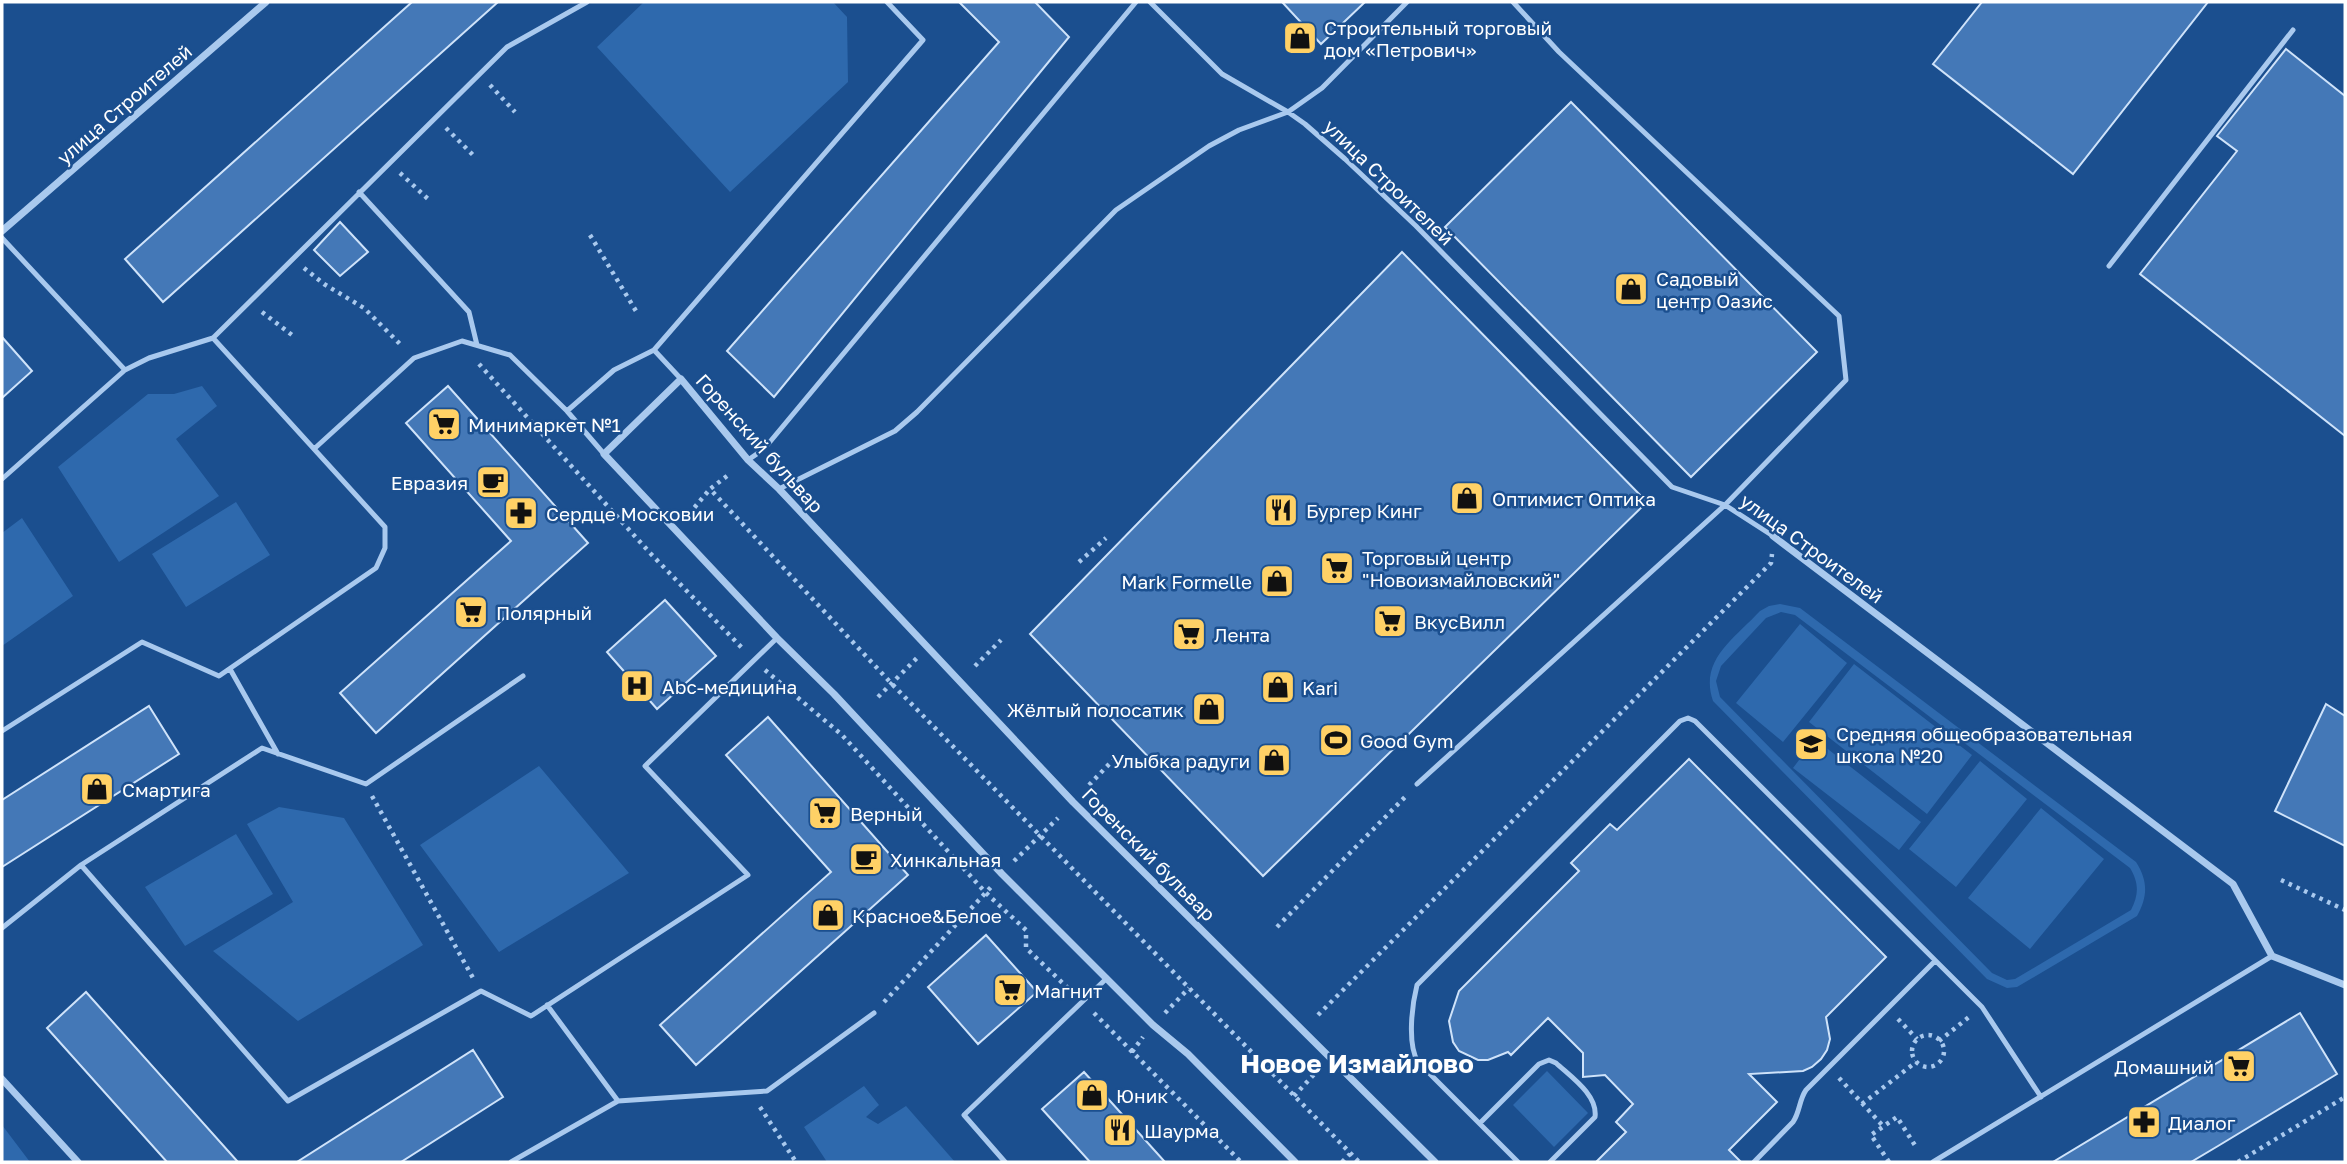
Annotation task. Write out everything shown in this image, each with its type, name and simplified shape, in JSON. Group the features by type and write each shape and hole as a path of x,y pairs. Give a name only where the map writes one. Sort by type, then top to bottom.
{"street":[{"name":"улица Строителей","path":"2,231 266,2"},
{"name":"Горенский бульвар","path":"604,454 681,379 748,460 779,489 1083,811 1435,1162"},
{"path":"604,454 1002,874 1295,1162"},
{"name":"улица Строителей","path":"1773,536 2233,884 2272,956"},
{"path":"2272,956 2345,985"},
{"path":"2,1079 78,1162"}],"lane":[{"path":"2,479 125,370 149,358 213,338 292,257 508,47 587,2"},
{"path":"567,411 614,370 654,350 923,40 887,2"},
{"path":"748,460 773,439 1136,2"},
{"name":"улица Строителей","path":"1150,2 1222,74 1305,124 1400,211 1672,487 1725,505 1773,536"},
{"path":"779,489 895,432 918,412 1116,210 1209,146 1239,130 1288,112 1322,88 1407,2"},
{"path":"1417,784 1725,505 1846,380 1839,316 1559,52 1513,2"},
{"path":"2109,266 2293,30"},
{"path":"359,192 470,312 477,345"},
{"path":"2,238 125,370"},
{"path":"2,732 142,642 219,676 376,568 385,548 385,527 213,338"},
{"path":"314,449 414,358 462,341 510,355 567,411 604,454"},
{"path":"654,350 681,379"},
{"path":"81,866 288,1101 481,991 531,1016 748,874 645,766 777,638"},
{"path":"230,669 278,754"},
{"path":"2,928 81,866 262,748 366,785 523,676"},
{"path":"1518,1162 1418,1062 1411,1042 1417,985 1680,721 1688,718 1695,721 1982,1007 2041,1097"},
{"path":"1933,1162 2272,956"},
{"path":"1754,1162 1798,1116 1801,1097 1935,961"},
{"path":"1005,1162 964,1115 1107,978"},
{"path":"547,1005 618,1101"},
{"path":"511,1162 618,1101 767,1091 874,1013"},
{"path":"1480,1124 1539,1064 1549,1060 1556,1063 1593,1100 1597,1109 1595,1117 1550,1162"}],"path":[{"path":"480,74 515,113"},
{"path":"436,117 473,155"},
{"path":"389,162 428,199"},
{"path":"590,235 636,311"},
{"path":"292,257 324,284 364,308 414,358"},
{"path":"248,302 292,335"},
{"path":"477,345 479,364 651,554 753,660 842,735 986,893 1026,930 1026,948 1241,1162"},
{"path":"689,514 710,489 727,476"},
{"path":"710,489 891,683 1359,1162"},
{"path":"1318,1015 1771,563 1773,536"},
{"path":"1079,562 1106,538"},
{"path":"975,666 1001,640"},
{"path":"878,697 928,648"},
{"path":"1089,785 1115,758"},
{"path":"1277,927 1417,784"},
{"path":"366,785 481,991"},
{"path":"1014,861 1058,818"},
{"path":"2281,880 2345,910"},
{"path":"874,1013 991,887"},
{"path":"1940,1041 1982,1007"},
{"path":"1888,1008 1917,1039"},
{"path":"1925,1035 1940,1041 1944,1048 1938,1063 1931,1067 1916,1062 1912,1054 1917,1039 1925,1035"},
{"path":"1862,1104 1916,1062"},
{"path":"1829,1068 1884,1126"},
{"path":"1294,1096 1320,1069"},
{"path":"750,1093 796,1162"},
{"path":"2238,1162 2345,1097"},
{"path":"1889,1162 1871,1135 1897,1117 1916,1147"},
{"path":"1342,1162 1350,1154"}],"shaded area":[{"path":"644,2 833,2 847,17 848,82 730,192 597,47"},
{"path":"202,386 217,406 176,439 219,496 119,562 58,467 148,394 174,394"},
{"path":"236,502 270,555 186,607 152,554"},
{"path":"22,518 73,596 2,646 2,533"},
{"path":"1780,604 1800,608 2136,862 2143,876 2145,889 2137,916 2017,987 2007,988 1987,979 1713,701 1710,687 1715,662 1730,641 1760,611","holes":["1781,612 1795,615 2130,868 2137,889 2131,910 2015,979 2007,980 1992,973 1720,697 1716,681 1721,666 1766,618"]},
{"path":"1800,624 1847,663 1783,742 1736,703"},
{"path":"1854,664 1972,755 1927,814 1809,722"},
{"path":"1815,739 1921,822 1899,850 1793,768"},
{"path":"1980,761 2027,799 1956,887 1909,849"},
{"path":"539,766 629,873 499,952 420,845"},
{"path":"279,807 344,818 423,945 298,1021 213,951 293,902 247,824"},
{"path":"2041,808 2104,859 2030,949 1968,898"},
{"path":"236,834 273,894 185,946 145,887"},
{"path":"1547,1071 1588,1113 1554,1147 1513,1105"},
{"path":"864,1086 879,1105 866,1117 878,1124 906,1106 955,1162 827,1162 804,1127"},
{"path":"2,1125 30,1162 2,1162"}],"building":[{"path":"412,2 498,2 163,302 125,259"},
{"path":"959,2 1035,2 1069,37 774,397 727,351 999,42"},
{"path":"1282,2 1365,2 1321,44"},
{"path":"1982,2 2208,2 2073,174 1933,64"},
{"path":"2286,49 2345,96 2345,436 2140,274 2237,151 2217,136"},
{"name":"Садовый центр Оазис","path":"1571,102 1817,352 1691,477 1445,227"},
{"path":"340,222 368,252 340,276 314,250"},
{"name":"Торговый центр \"Новоизмайловский\"","path":"1402,252 1647,502 1263,876 1030,634"},
{"path":"2,337 32,371 2,398"},
{"path":"448,386 588,543 376,733 340,693 511,541 406,423"},
{"path":"665,600 716,656 657,709 607,652"},
{"path":"2326,704 2345,716 2345,846 2275,811"},
{"path":"149,706 179,754 2,867 2,800"},
{"path":"768,717 908,875 696,1065 660,1025 831,872 726,755"},
{"path":"1689,759 1886,957 1826,1017 1830,1039 1827,1050 1812,1067 1803,1071 1749,1074 1777,1102 1729,1150 1741,1162 1596,1162 1626,1132 1616,1122 1633,1104 1605,1075 1583,1077 1583,1053 1548,1018 1511,1055 1508,1052 1488,1060 1478,1060 1459,1051 1453,1042 1449,1021 1459,991 1579,871 1571,863 1610,824 1617,830"},
{"path":"986,935 1037,992 978,1044 928,987"},
{"path":"86,992 238,1162 167,1162 47,1028"},
{"path":"2300,1013 2337,1074 2218,1146 2191,1162 2053,1162"},
{"path":"473,1050 503,1097 401,1162 297,1162"},
{"path":"1084,1072 1165,1162 1090,1162 1042,1109"}],"place":[{"name":"Строительный торговый дом «Петрович»","path":"1300,38"},
{"name":"Садовый центр Оазис","path":"1631,289"},
{"name":"Минимаркет №1","path":"444,424"},
{"name":"Евразия","path":"493,482"},
{"name":"Оптимист Оптика","path":"1467,498"},
{"name":"Бургер Кинг","path":"1281,510"},
{"name":"Сердце Московии","path":"521,513"},
{"name":"Торговый центр \"Новоизмайловский\"","path":"1337,568"},
{"name":"Mark Formelle","path":"1277,581"},
{"name":"Полярный","path":"471,612"},
{"name":"ВкусВилл","path":"1390,621"},
{"name":"Лента","path":"1189,634"},
{"name":"Abc-медицина","path":"637,686"},
{"name":"Kari","path":"1278,687"},
{"name":"Жёлтый полосатик","path":"1209,709"},
{"name":"Good Gym","path":"1336,740"},
{"name":"Средняя общеобразовательная школа №20","path":"1811,744"},
{"name":"Улыбка радуги","path":"1274,760"},
{"name":"Смартига","path":"97,789"},
{"name":"Верный","path":"825,813"},
{"name":"Хинкальная","path":"866,859"},
{"name":"Красное&Белое","path":"828,915"},
{"name":"Магнит","path":"1010,990"},
{"name":"Домашний","path":"2239,1066"},
{"name":"Юник","path":"1092,1095"},
{"name":"Диалог","path":"2144,1122"},
{"name":"Шаурма","path":"1120,1130"}],"district":[{"name":"Новое Измайлово","path":"1357,1063"}]}
